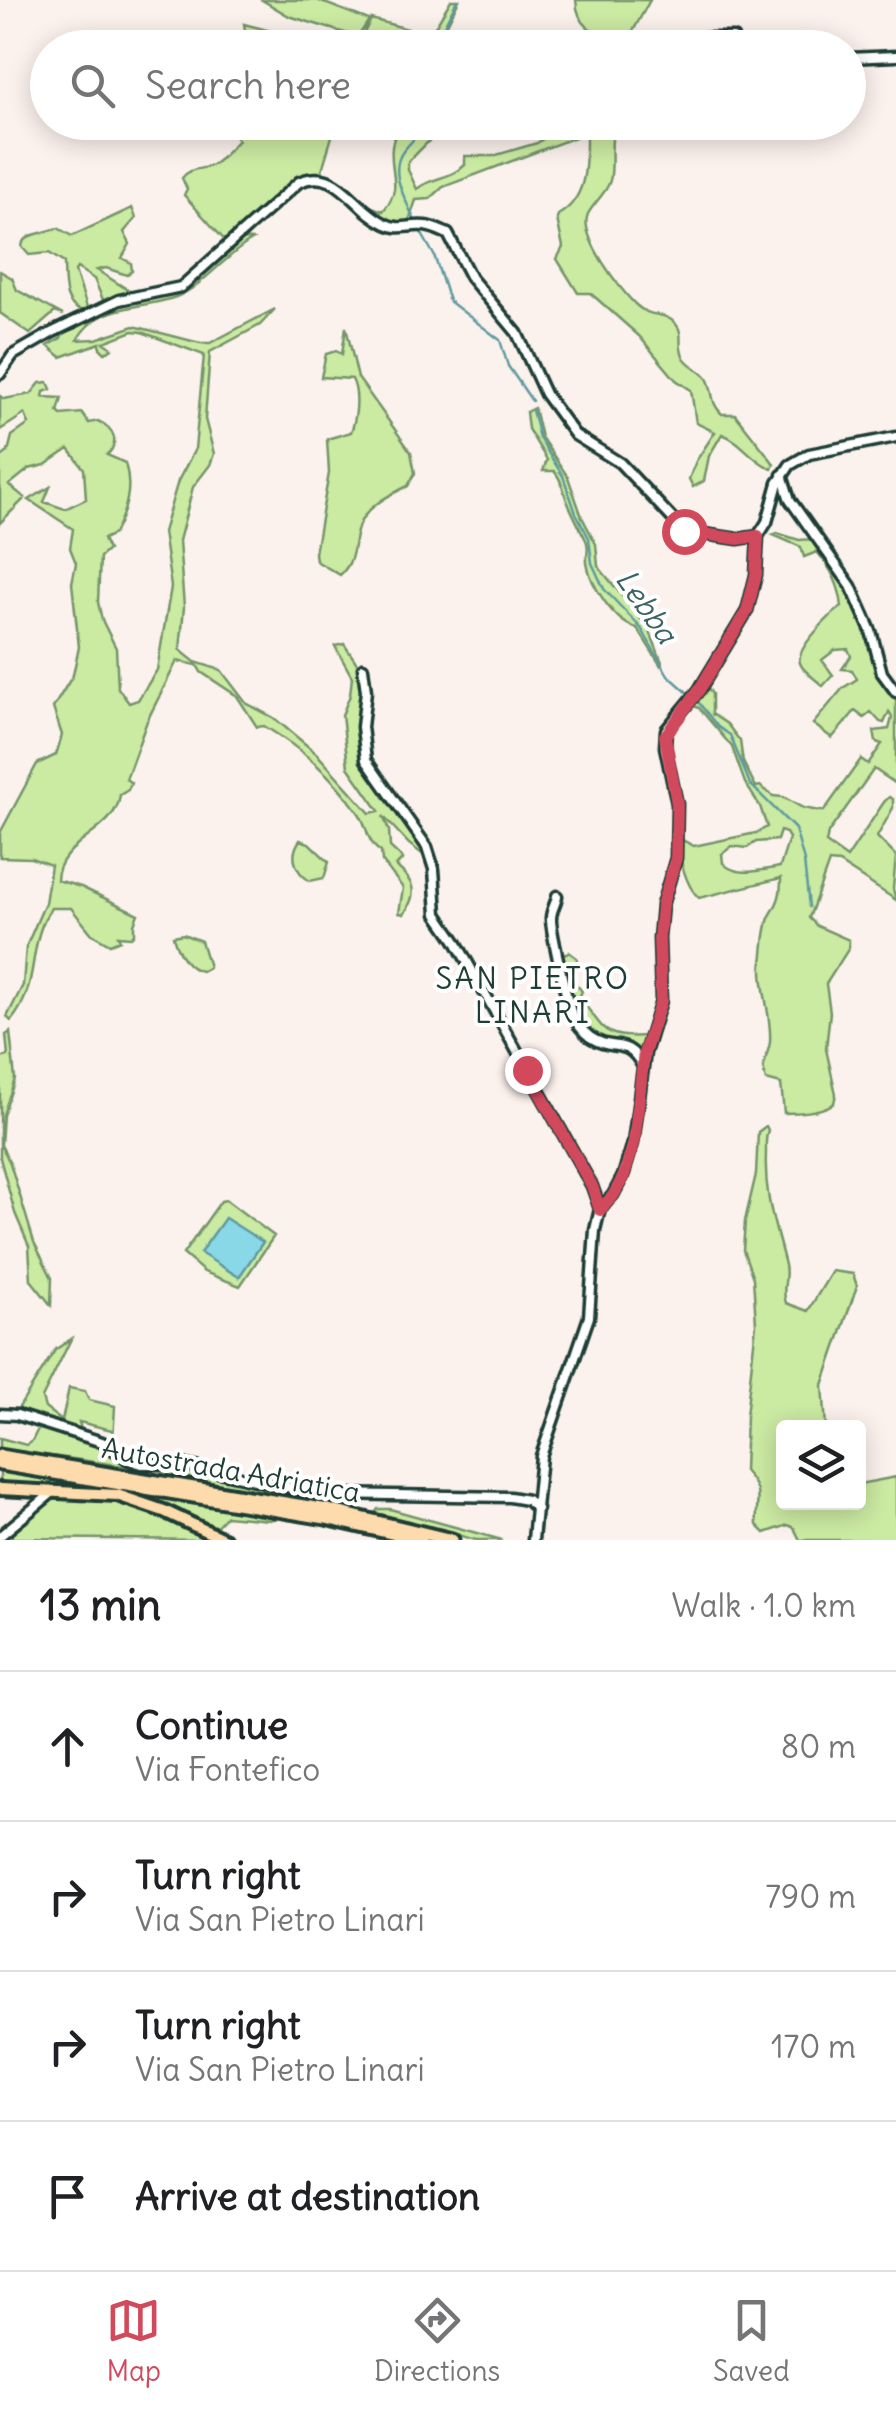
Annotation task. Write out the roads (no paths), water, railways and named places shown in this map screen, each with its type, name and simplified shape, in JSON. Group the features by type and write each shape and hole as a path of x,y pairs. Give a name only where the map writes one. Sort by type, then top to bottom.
{"highway":[{"name":"Autostrada Adriatica","path":"0,1456 328,1510 452,1540"},
{"name":"Autostrada Adriatica","path":"0,1464 311,1516 422,1540"}],"main road":[{"path":"0,1489 117,1495 225,1540"}],"street":[{"path":"866,57 896,56"},
{"path":"0,374 13,355 120,300 181,287 298,182 313,176 327,178 382,222 396,228 423,225 448,234 470,278 517,333 545,394 568,426 588,446 620,463 675,524 697,535 738,539 758,536"},
{"path":"534,1540 541,1456 589,1317 594,1230 600,1210 624,1176 634,1143 643,1066 661,1001 659,938 662,905 676,858 677,804 665,736 747,611 756,575 758,536 767,522 782,475 798,458 809,454 896,438"},
{"path":"782,475 790,500 851,586 871,632 882,672 896,692"},
{"path":"363,668 366,760 427,847 434,869 438,914 592,1186 600,1210"},
{"path":"557,896 552,931 571,1014 588,1036 611,1045 627,1046 643,1066"},
{"path":"0,1414 17,1415 102,1442 142,1464 182,1464 310,1492 510,1496 528,1500 537,1509"},
{"path":"0,1536 53,1492"}],"water":[{"path":"225,1218 263,1242 239,1277 200,1253"}],"waterway":[{"name":"Lebba","path":"442,30 457,0"},
{"name":"Lebba","path":"412,140 397,167 400,186 415,221"},
{"name":"Lebba","path":"419,229 434,255 449,301 500,340 508,366 532,401"},
{"name":"Lebba","path":"532,410 539,438 563,476 589,538 592,563 604,589 641,628 668,675 730,735 750,784 795,829 804,861 809,907"}],"district":[{"name":"SAN PIETRO LINARI","path":"533,995"}]}
